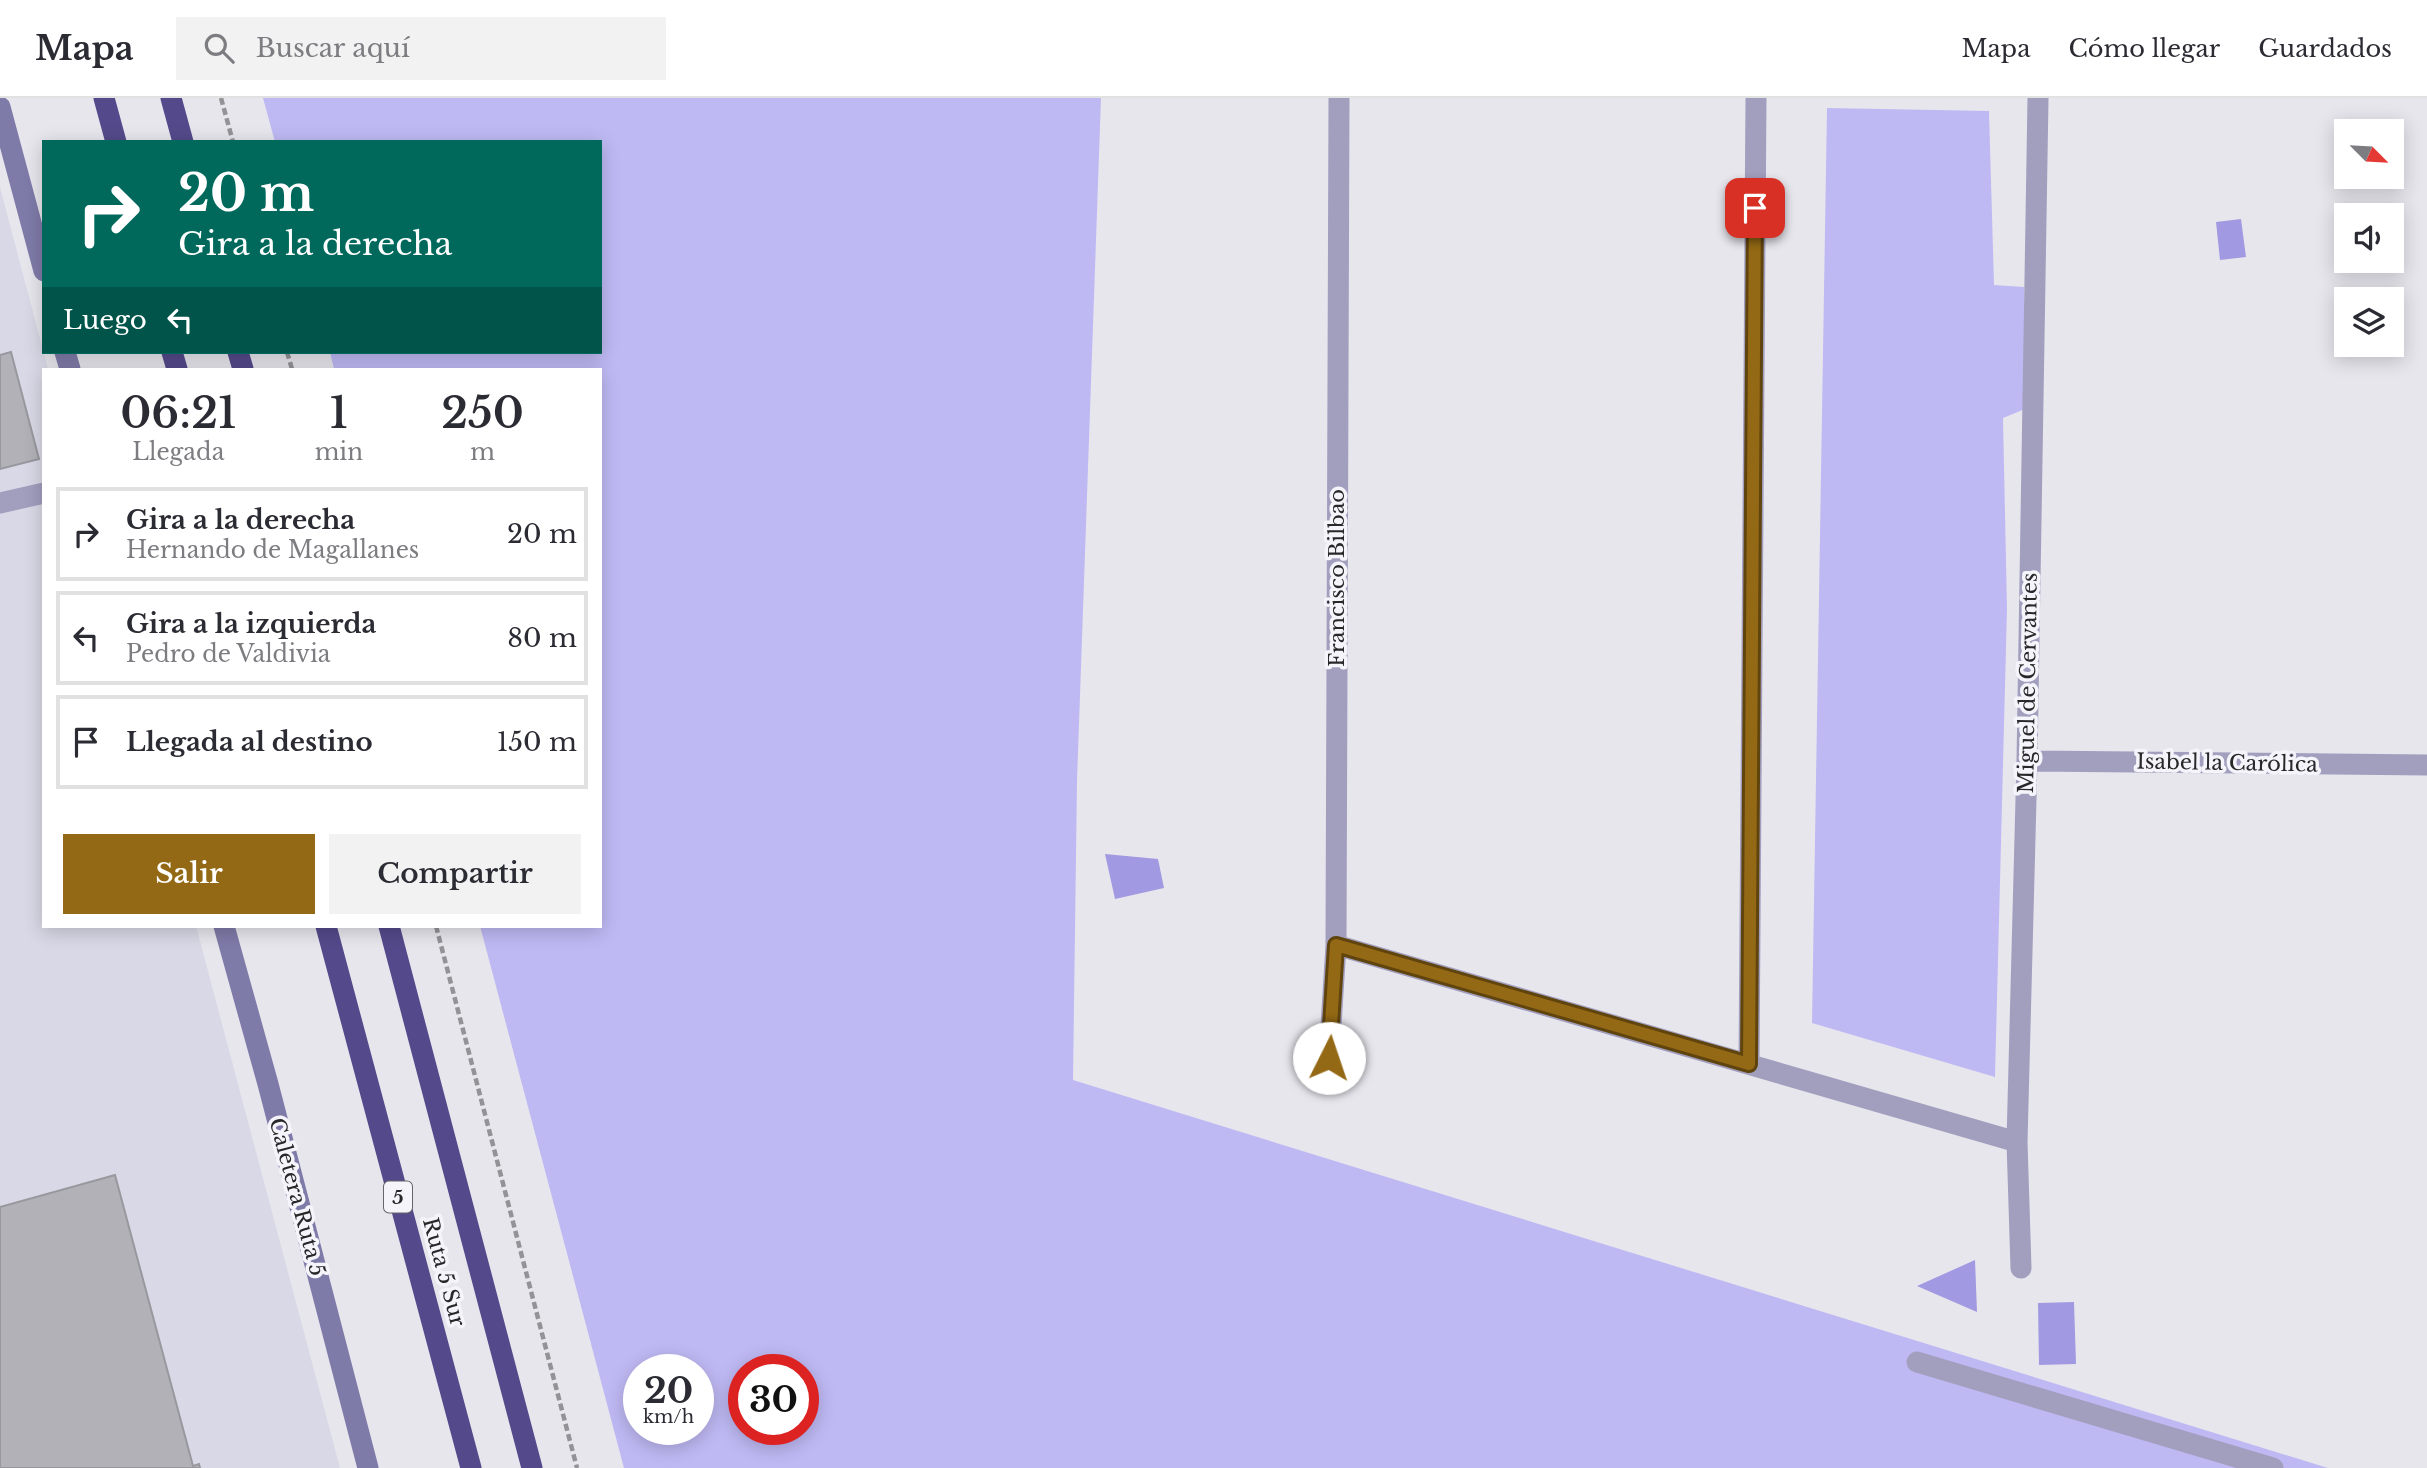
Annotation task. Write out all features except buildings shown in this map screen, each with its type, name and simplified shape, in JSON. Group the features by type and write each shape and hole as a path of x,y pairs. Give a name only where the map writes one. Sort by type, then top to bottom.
{"highway":[{"path":"104,98 115,140"},
{"path":"171,98 182,140"},
{"name":"Ruta 5 Sur","path":"327,928 471,1468"},
{"name":"Ruta 5 Sur","path":"390,928 532,1468"}],"street":[{"name":"Francisco Bilbao","path":"1329,1058 1336,945 1339,98"},
{"path":"1749,1064 1756,98"},
{"name":"Miguel de Cervantes","path":"2021,1268 2017,1142 2027,761 2038,98"},
{"path":"0,107 42,264"},
{"path":"0,503 42,493"},
{"name":"Isabel la Carólica","path":"2027,761 2427,765"},
{"name":"Caletera Ruta 5","path":"225,928 368,1468"},
{"path":"1336,945 2017,1142"},
{"path":"1917,1362 2273,1468"}],"path":[{"path":"221,98 232,140"},
{"path":"437,928 577,1468"}],"shaded area":[{"path":"263,98 1101,98 1077,781 1073,1080 2328,1468 624,1468 481,928 602,928 602,368 334,368 330,354 602,354 602,140 274,140"},
{"path":"1827,108 1989,111 1994,285 2024,287 2025,409 2003,418 2007,608 1995,1077 1812,1023"},
{"path":"0,187 48,368 42,368 42,928 197,928 340,1468 0,1468"},
{"path":"2241,219 2246,257 2220,260 2216,222"},
{"path":"1105,854 1158,859 1164,888 1115,899"},
{"path":"1975,1260 1977,1312 1917,1286"},
{"path":"2074,1302 2076,1364 2039,1365 2038,1303"}],"route":[{"path":"1329,1058 1336,945 1749,1064 1755,208"}]}
